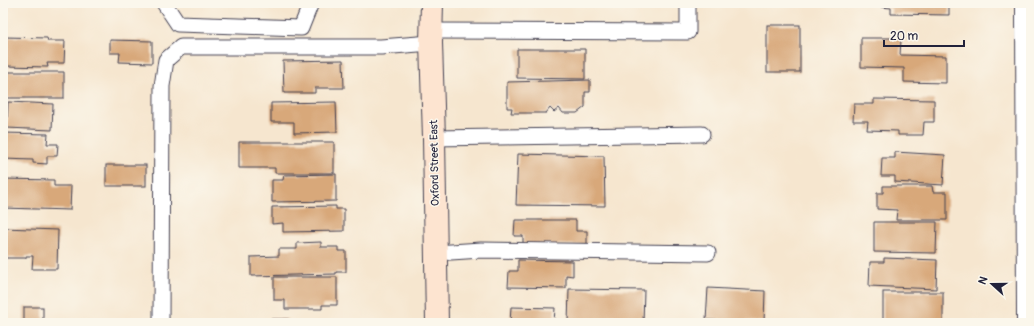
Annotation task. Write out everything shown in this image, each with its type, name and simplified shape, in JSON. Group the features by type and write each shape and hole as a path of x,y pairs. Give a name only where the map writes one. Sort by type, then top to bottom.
{"main road":[{"name":"Oxford Street East","path":"432,3 431,37 437,323"}],"street":[{"path":"1027,3 1028,323"}],"lane":[{"path":"164,3 178,24 301,28 311,3"},
{"path":"161,323 162,86 166,60 181,47 381,47 431,37 688,32 688,3"},
{"path":"434,138 702,134"},
{"path":"436,253 481,250 708,253"}],"building":[{"path":"495,3 567,3 567,5 495,6"},
{"path":"881,3 949,3 949,15 891,14 891,8 881,7"},
{"path":"767,25 800,25 800,72 767,72"},
{"path":"5,37 47,38 48,41 65,41 64,63 47,63 48,67 5,66"},
{"path":"861,38 898,38 901,40 900,55 946,56 946,83 904,82 904,68 861,67"},
{"path":"110,40 152,41 152,63 119,62 120,53 110,53"},
{"path":"517,49 585,49 585,79 517,78"},
{"path":"343,60 344,88 315,88 315,93 284,93 283,61"},
{"path":"4,72 64,72 64,98 3,98"},
{"path":"590,80 590,92 585,92 585,107 577,113 563,113 559,108 554,112 550,108 546,113 511,113 512,108 507,108 507,82"},
{"path":"874,99 934,100 934,122 924,122 923,135 898,135 898,131 867,130 868,121 853,121 854,104 874,104"},
{"path":"8,102 53,104 52,130 7,128"},
{"path":"336,102 337,132 294,133 294,122 271,122 271,103"},
{"path":"3,133 48,134 47,144 58,144 57,156 47,156 47,164 33,163 33,160 3,159"},
{"path":"239,142 334,142 334,173 275,173 275,168 239,168"},
{"path":"895,152 945,155 943,185 895,182 895,176 881,176 882,158 895,158"},
{"path":"518,154 604,156 605,206 516,205"},
{"path":"106,165 146,165 146,186 106,186"},
{"path":"336,174 336,201 272,202 272,180 283,180 284,175"},
{"path":"3,179 54,180 54,186 71,186 70,210 3,208"},
{"path":"883,186 932,186 933,192 947,192 947,220 896,220 897,210 877,209 877,193 883,193"},
{"path":"336,206 336,209 344,209 344,231 283,232 283,223 272,224 272,207"},
{"path":"515,220 576,220 576,231 587,231 587,245 523,244 523,236 514,236"},
{"path":"874,222 937,222 936,253 874,252"},
{"path":"3,228 58,230 57,269 32,269 33,256 26,256 26,258 3,258"},
{"path":"321,242 321,247 338,247 338,251 346,251 346,272 336,272 336,274 251,276 251,257 279,256 279,249 297,249 297,243"},
{"path":"884,258 937,260 936,289 869,286 870,262 884,262"},
{"path":"518,260 573,261 573,276 566,275 566,288 508,287 509,271 518,271"},
{"path":"274,277 337,277 337,305 322,305 322,309 285,309 285,300 274,300"},
{"path":"708,288 765,291 764,322 706,320"},
{"path":"569,289 644,290 643,323 568,323"},
{"path":"883,292 943,292 943,323 883,323"},
{"path":"24,307 43,307 43,323 24,323"},
{"path":"511,307 555,308 554,323 510,323"},
{"path":"265,319 288,319 288,323 265,323"}]}
